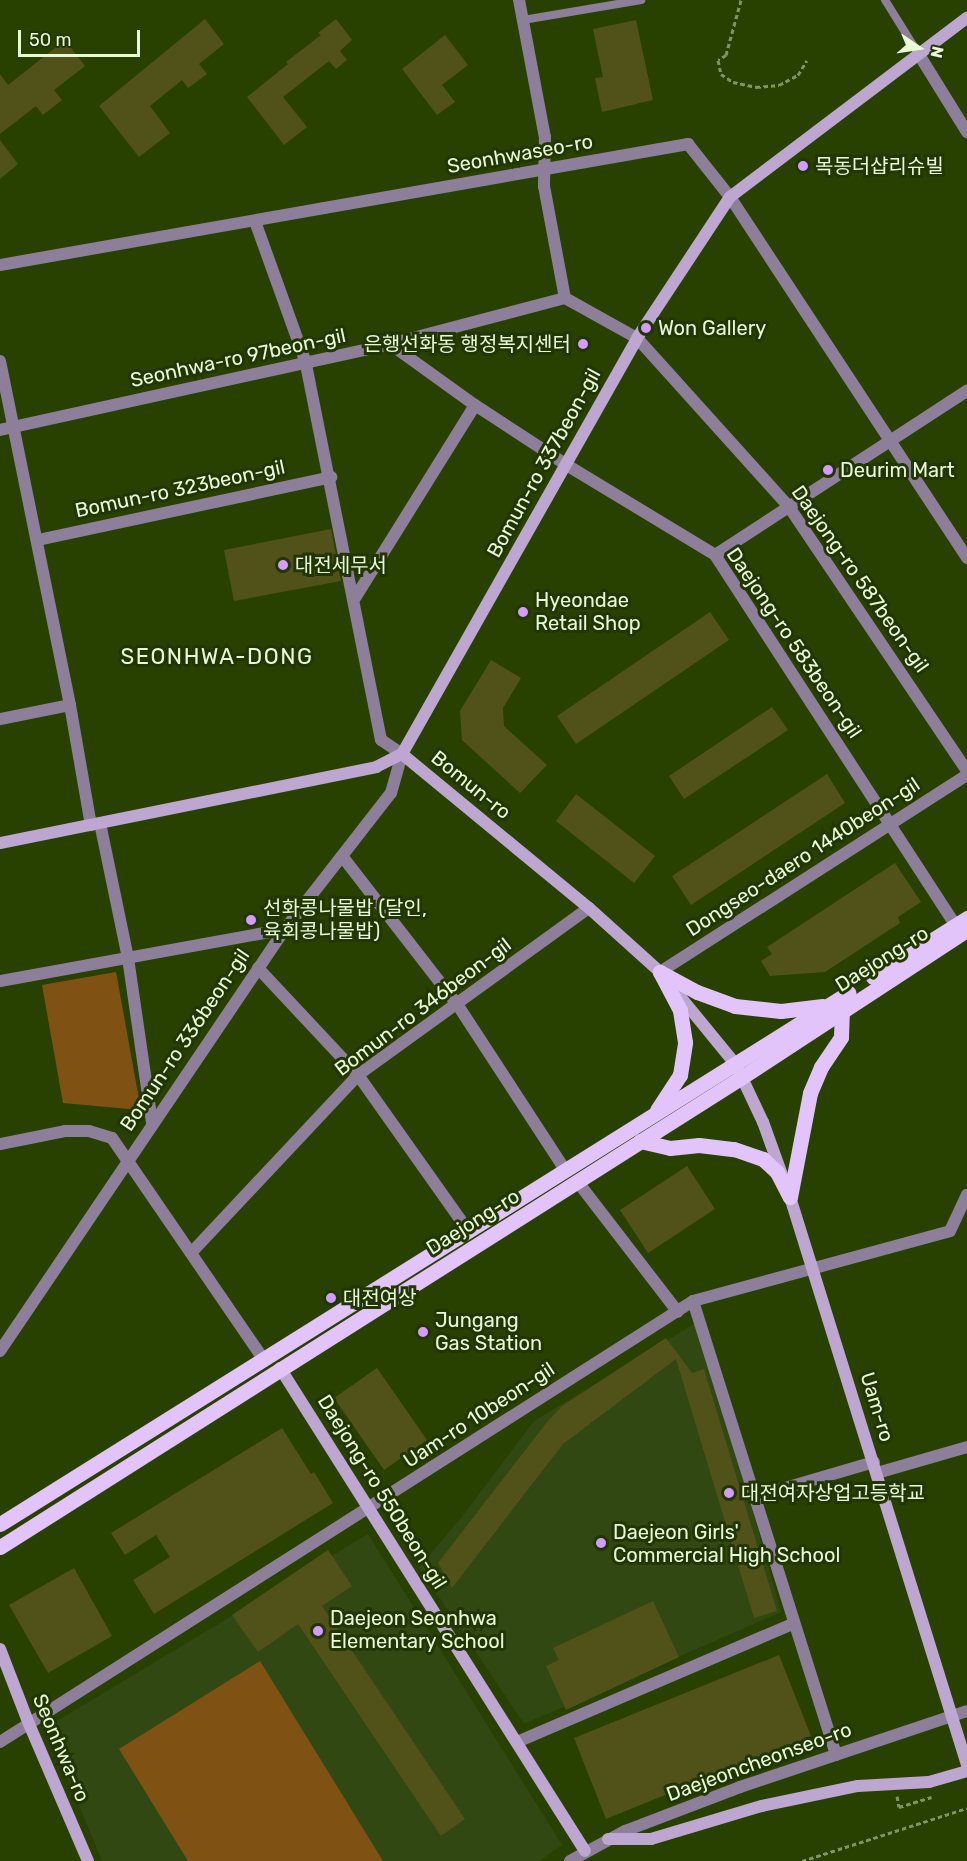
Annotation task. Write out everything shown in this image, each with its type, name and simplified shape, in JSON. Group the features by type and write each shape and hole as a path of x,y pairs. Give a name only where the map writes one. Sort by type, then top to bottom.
{"main road":[{"path":"730,197 967,18"},
{"name":"Bomun-ro 337beon-gil","path":"402,754 637,338 730,197"},
{"name":"Bomun-ro","path":"0,843 376,767 402,754 590,908 660,972 739,1071"},
{"name":"Daejong-ro","path":"0,1524 469,1232 640,1141 739,1071 835,1008 963,931"},
{"path":"660,972 698,992 735,1006 782,1011 835,1008 841,1037 820,1067 810,1093 790,1197"},
{"path":"651,1118 680,1075 685,1042 680,1010 660,972"},
{"name":"Daejong-ro","path":"0,1547 280,1368 571,1176 651,1118 739,1071"},
{"name":"Uam-ro","path":"739,1071 763,1122 790,1197 953,1714 967,1765"},
{"path":"640,1141 670,1148 699,1145 734,1149 763,1159 777,1172 790,1197"},
{"name":"Daejong-ro 550beon-gil","path":"280,1368 585,1851"},
{"name":"Seonhwa-ro","path":"0,1649 29,1724 88,1861"},
{"path":"608,1839 651,1839 762,1806 858,1786 929,1782 967,1771"}],"street":[{"path":"519,0 545,136 544,186 565,298"},
{"path":"918,53 967,132"},
{"name":"Seonhwaseo-ro","path":"0,266 688,144 730,197"},
{"path":"730,197 967,558"},
{"path":"255,221 306,363 331,477 381,740 402,754"},
{"name":"Daejong-ro 587beon-gil","path":"565,298 637,338 789,507 967,773"},
{"name":"Seonhwa-ro 97beon-gil","path":"0,430 390,344 565,298"},
{"name":"Daejong-ro 583beon-gil","path":"390,344 475,405 565,465 715,555 890,825 963,931"},
{"path":"0,361 95,824 128,958 152,1123"},
{"path":"715,555 967,391"},
{"path":"355,598 475,405"},
{"name":"Bomun-ro 323beon-gil","path":"38,540 331,477"},
{"path":"0,718 70,705"},
{"name":"Bomun-ro 336beon-gil","path":"0,1351 127,1159 285,929 392,793 402,754"},
{"name":"Dongseo-daero 1440beon-gil","path":"660,972 967,773"},
{"path":"342,856 457,1004 571,1176 678,1312"},
{"name":"Bomun-ro 346beon-gil","path":"191,1253 358,1075 590,908"},
{"path":"0,981 285,929"},
{"path":"258,968 358,1075 469,1232"},
{"path":"0,1144 64,1131 89,1131 112,1138 264,1360"},
{"name":"Uam-ro 10beon-gil","path":"0,1742 693,1301 950,1231 967,1196"},
{"path":"693,1301 836,1755"},
{"path":"754,1497 967,1447"},
{"path":"517,1742 794,1623"},
{"name":"Daejeoncheonseo-ro","path":"570,1861 608,1839 740,1787 967,1711"}],"lane":[{"path":"523,21 641,0"},
{"path":"885,0 918,53"}],"path":[{"path":"741,0 726,55 718,60 721,74 733,82 756,87 779,85 798,75 807,60"},
{"path":"802,1861 967,1808"}],"shaded area":[{"path":"116,972 141,1110 63,1103 42,985"},
{"name":"Daejeon Girls' Commercial High School","path":"699,1321 781,1612 524,1724 419,1567 461,1518 534,1421"},
{"name":"Daejeon Seonhwa Elementary School","path":"368,1534 562,1845 539,1861 102,1861 47,1727"},
{"path":"260,1661 383,1861 188,1861 119,1749"}],"building":[{"path":"205,19 224,44 199,64 207,74 188,88 182,80 150,106 170,133 139,157 99,106"},
{"path":"336,19 352,40 340,51 347,60 336,69 329,61 283,97 307,127 284,145 247,97 288,64 286,62 321,35 318,33"},
{"path":"636,20 653,100 602,112 595,78 603,77 593,29"},
{"path":"445,35 468,65 442,85 455,102 437,115 402,69"},
{"path":"65,40 85,66 54,90 62,100 43,115 36,106 0,134 0,74 8,85"},
{"path":"0,140 18,164 0,179"},
{"name":"대전세무서","path":"331,529 341,581 234,601 224,550"},
{"path":"710,612 729,640 576,744 557,716"},
{"path":"491,660 521,678 503,708 504,726 547,765 520,793 462,740 460,711"},
{"path":"772,707 788,730 684,799 669,776"},
{"path":"827,774 845,803 691,905 672,876"},
{"path":"576,794 655,856 634,883 556,821"},
{"path":"895,863 921,902 898,917 900,923 825,972 770,976 761,961 772,954 767,947"},
{"path":"687,1166 715,1209 648,1253 620,1210"},
{"path":"666,1338 692,1373 704,1369 777,1611 754,1618 676,1359 563,1444 452,1588 438,1563 547,1422 562,1406"},
{"path":"377,1368 427,1440 384,1470 334,1398"},
{"path":"282,1428 311,1474 314,1472 333,1503 154,1614 133,1580 170,1557 156,1535 125,1555 111,1533"},
{"path":"328,1550 352,1586 322,1606 465,1819 441,1836 298,1624 258,1652 232,1615"},
{"path":"74,1568 112,1636 48,1673 9,1605"},
{"path":"653,1601 679,1657 566,1710 546,1666 559,1660 553,1648"},
{"path":"779,1655 811,1736 606,1819 574,1738"}],"place":[{"name":"목동더샵리슈빌","path":"803,166"},
{"name":"Won Gallery","path":"646,328"},
{"name":"은행선화동 행정복지센터","path":"583,344"},
{"name":"Deurim Mart","path":"828,470"},
{"name":"대전세무서","path":"283,565"},
{"name":"Hyeondae Retail Shop","path":"523,612"},
{"name":"선화콩나물밥 (달인, 육회콩나물밥)","path":"251,920"},
{"name":"대전여상","path":"331,1298"},
{"name":"Jungang Gas Station","path":"423,1332"},
{"name":"대전여자상업고등학교","path":"729,1493"},
{"name":"Daejeon Girls' Commercial High School","path":"601,1543"},
{"name":"Daejeon Seonhwa Elementary School","path":"318,1631"}],"district":[{"name":"SEONHWA-DONG","path":"217,657"}]}
